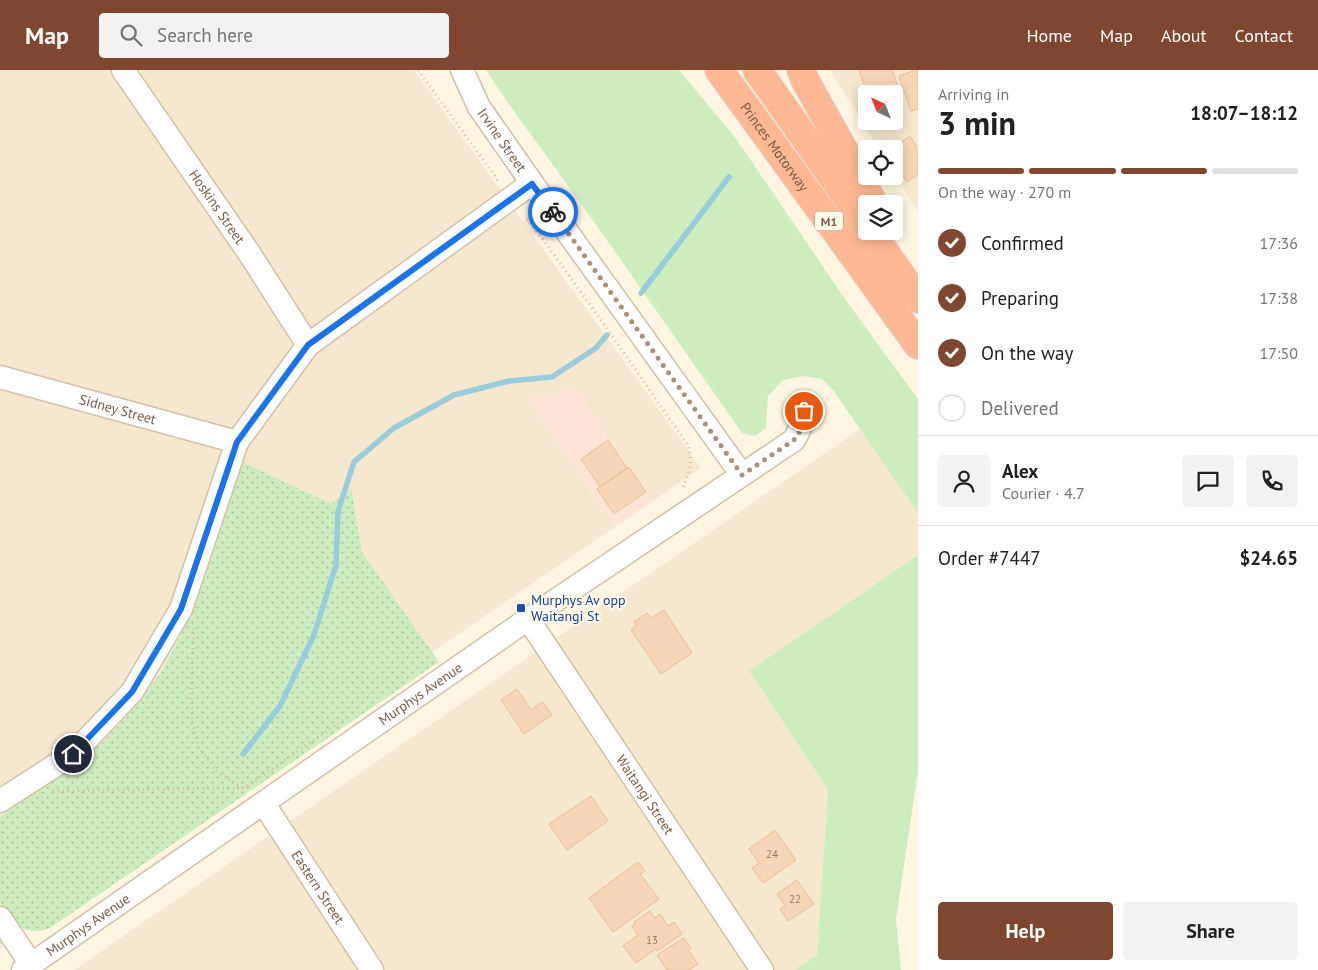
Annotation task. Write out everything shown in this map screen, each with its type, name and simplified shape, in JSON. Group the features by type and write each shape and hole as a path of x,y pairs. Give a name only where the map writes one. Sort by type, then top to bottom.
{"highway":[{"path":"708,70 739,98"},
{"name":"Princes Motorway","path":"719,70 918,345"},
{"name":"M1","path":"757,70 858,215"},
{"path":"801,70 869,195"},
{"path":"876,240 918,299"},
{"path":"895,240 918,282"}],"street":[{"name":"Hoskins Street","path":"123,70 249,252 308,345"},
{"name":"Irvine Street","path":"462,70 479,107 532,184 742,475"},
{"path":"0,801 73,754 132,692 181,609 237,442 308,345 532,184"},
{"name":"Sidney Street","path":"0,377 237,442"},
{"name":"Murphys Avenue","path":"27,967 528,619 794,440 800,431 804,411"},
{"name":"Waitangi Street","path":"528,619 762,970"},
{"name":"Eastern Street","path":"264,804 372,970"},
{"path":"0,918 27,967"}],"path":[{"path":"418,70 501,185"},
{"path":"527,219 585,298 689,447 691,464 682,491"},
{"path":"186,594 194,623 191,684 192,723 198,746 217,772 244,788"},
{"path":"41,774 53,792 244,788 349,715"}],"shaded area":[{"path":"0,70 414,70 701,468 0,948"},
{"path":"830,70 918,70 918,212 901,185 903,185 903,140 873,140 867,130 903,130 903,85 858,85 858,115"},
{"path":"570,383 653,501 615,527 525,396 551,396"},
{"path":"860,429 918,513 918,555 749,671 828,790 817,955 796,968 797,970 74,970"}],"green space":[{"path":"486,70 679,70 737,140 845,299 918,399 918,513 833,390 822,379 804,376 783,380 768,396 766,428 755,436 742,433"},
{"path":"243,462 331,504 351,488 362,552 439,662 50,928 32,931 23,928 14,922 0,901 0,817 67,771 104,741 134,708 162,671 196,603 218,529"},
{"path":"918,555 918,771 896,919 901,970 797,970 796,968 817,955 828,790 749,671"}],"building":[{"path":"859,70 892,70 897,85 864,85"},
{"path":"918,70 918,109 911,111 899,76"},
{"path":"910,136 918,148 918,174 907,182 903,176 903,141"},
{"path":"608,440 627,468 600,487 581,459"},
{"path":"629,467 646,492 614,514 597,489"},
{"path":"664,610 692,653 661,674 631,630 636,625 634,622 647,613 651,618"},
{"path":"517,689 531,710 543,702 552,715 524,734 501,700"},
{"path":"591,796 608,821 567,850 549,824"},
{"path":"775,830 796,860 763,883 752,868 759,863 749,849"},
{"path":"638,862 645,871 640,874 659,899 613,932 589,898"},
{"path":"797,880 814,904 788,921 780,909 785,906 777,894"},
{"path":"650,911 654,918 660,914 668,926 674,922 682,934 636,963 623,946 638,935 632,926 635,924 634,922"},
{"path":"684,938 691,949 689,951 698,964 689,970 667,970 657,955"}],"waterway":[{"path":"641,293 729,177"},
{"path":"243,754 280,706 314,635 336,565 338,511 354,462 394,428 454,395 509,381 552,377 596,348 607,335"}],"way so far":[{"path":"553,212 742,475 794,440 800,431 804,411"}],"place":[{"name":"Murphys Av opp Waitangi St","path":"521,608"}],"route":[{"path":"73,754 132,692 181,609 237,442 308,345 532,184 553,212"}]}
